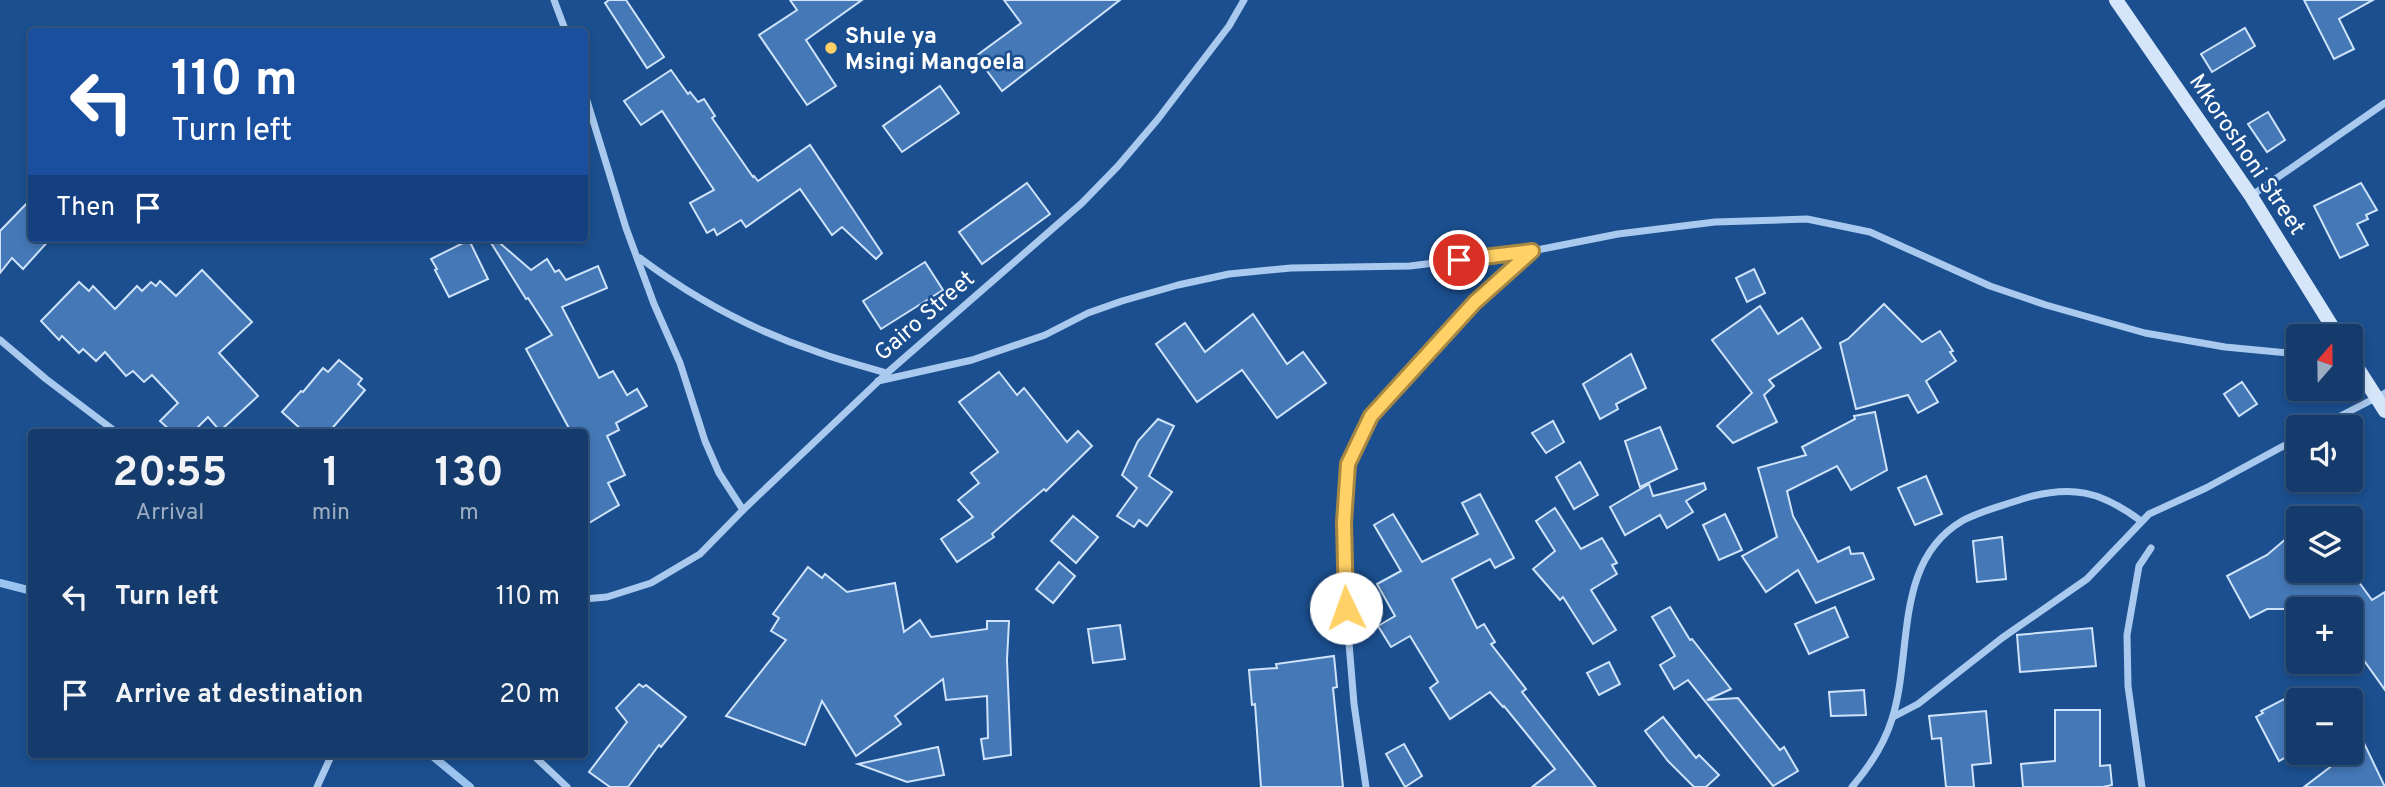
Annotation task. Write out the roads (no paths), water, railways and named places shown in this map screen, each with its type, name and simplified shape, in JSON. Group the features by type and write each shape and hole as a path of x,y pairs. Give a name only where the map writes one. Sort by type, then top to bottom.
{"street":[{"path":"554,0 564,28"},
{"name":"Gairo Street","path":"588,599 607,597 651,583 700,554 887,373 1082,203 1158,119 1229,26 1244,0"},
{"name":"Mkoroshoni Street","path":"2116,0 2251,196 2331,324"},
{"path":"2251,196 2385,103"},
{"path":"588,104 613,188 654,304 680,363 705,441 719,473 743,510"},
{"path":"878,382 972,360 1045,335 1088,313 1122,301 1229,274 1291,268 1397,267 1532,251 1632,232 1715,222 1807,219 1870,232 1990,286 2145,333 2225,347 2286,353"},
{"path":"1366,787 1354,704 1344,582 1348,464 1371,416 1475,302 1532,251"},
{"path":"639,257 665,277 718,309 813,351 887,373"},
{"path":"0,340 112,429"},
{"path":"2363,373 2381,395 2385,411"},
{"path":"2342,415 2381,395"},
{"path":"1893,717 1918,704 2001,638 2087,579 2149,514 2206,488 2286,445"},
{"path":"1852,787 1872,763 1893,717 1908,617 1918,573 1931,547 1962,522 2039,494 2070,491 2094,495 2117,503 2141,521"},
{"path":"2142,787 2128,686 2127,635 2139,566 2151,548"},
{"path":"317,787 330,758"},
{"path":"536,758 567,787"}],"waterway":[{"path":"0,583 28,590"},
{"path":"435,758 470,787"}],"place":[{"name":"Shule ya Msingi Mangoela","path":"831,48"}]}
